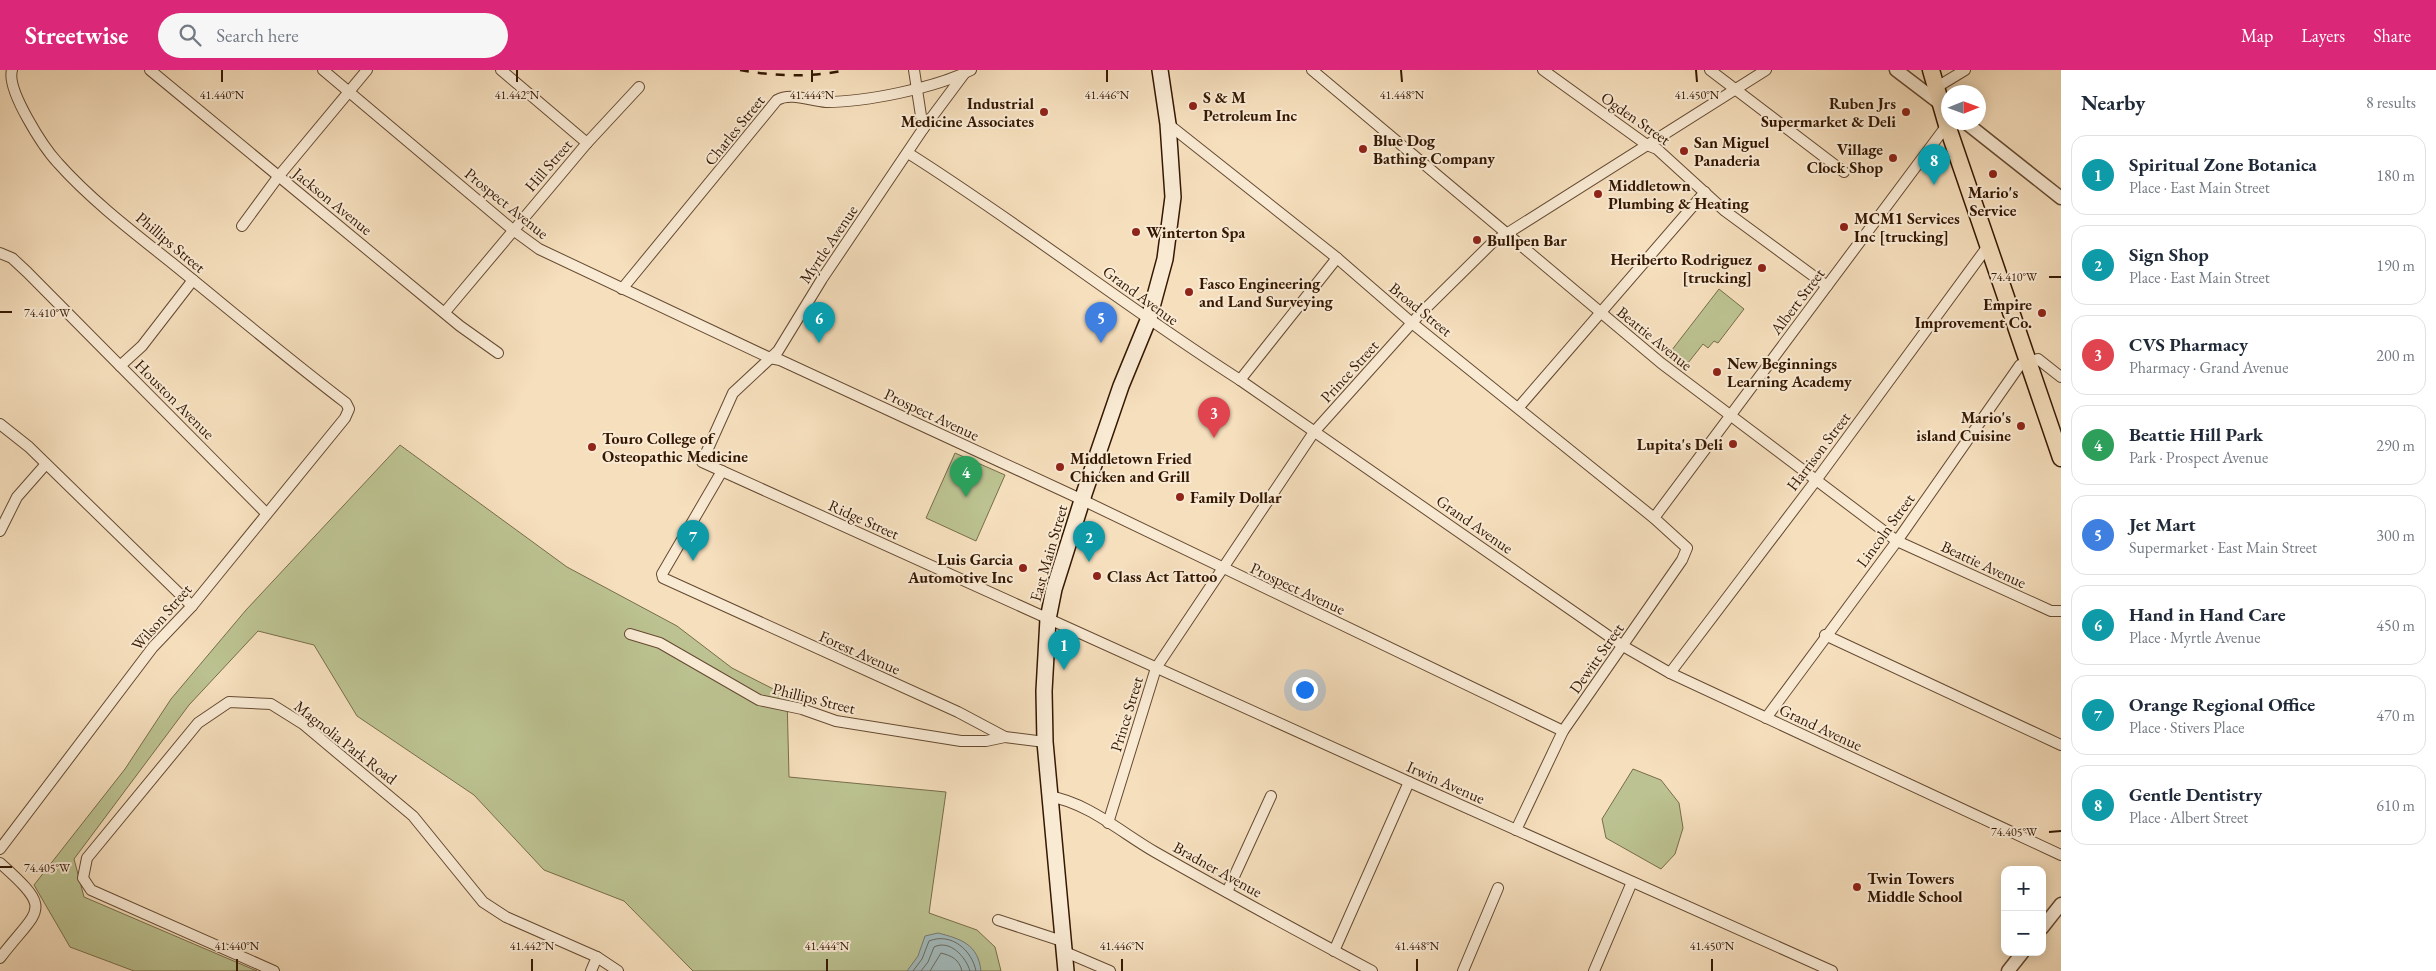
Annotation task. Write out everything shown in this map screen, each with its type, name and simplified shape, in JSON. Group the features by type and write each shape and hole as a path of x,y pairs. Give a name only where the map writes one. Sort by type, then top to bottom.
{"main road":[{"name":"East Main Street","path":"1066,971 1048,796 1045,742 1044,691 1048,619 1082,500 1121,386 1149,318 1165,259 1173,197 1168,124 1160,70"},
{"path":"1931,70 1941,99"},
{"path":"1951,130 1988,246 2061,458"}],"street":[{"name":"Phillips Street","path":"12,70 11,76 14,88 33,127 58,164 99,202 346,403 349,409"},
{"name":"Jackson Avenue","path":"150,70 460,326 498,353"},
{"name":"Prospect Avenue","path":"323,70 513,230 539,249 770,358 780,360 1082,500 1563,731"},
{"path":"242,226 278,177 367,70"},
{"path":"501,70 587,143"},
{"path":"914,70 923,130"},
{"name":"Beattie Avenue","path":"1312,70 1601,312 1730,416 1817,479 1897,541 2051,611 2061,611"},
{"name":"Ogden Street","path":"1544,70 1647,145 1656,149 1765,242 1827,286"},
{"path":"1710,70 1737,88 1844,172"},
{"name":"Prince Street","path":"1108,823 1156,668 1314,432 1412,323 1485,249 1506,233 1766,70"},
{"path":"1896,70 1941,109"},
{"path":"1937,87 1965,70"},
{"name":"Charles Street","path":"622,289 777,100 784,96 826,102 855,99 918,87 968,72"},
{"name":"Myrtle Avenue","path":"722,472 702,462 702,458 733,393 778,351 822,279 923,130 968,72"},
{"name":"Hill Street","path":"445,312 587,143 639,87"},
{"name":"Albert Street","path":"1654,518 1827,286 1941,120"},
{"name":"Broad Street","path":"1168,124 1337,258 1412,323 1519,407 1654,518"},
{"path":"1975,130 2061,198"},
{"name":"Grand Avenue","path":"908,154 975,197 1178,340 1240,380 1623,646 1670,672 1766,718 2061,855"},
{"path":"1519,407 1705,192"},
{"name":"Harrison Street","path":"1670,672 1817,479 1988,246"},
{"path":"0,253 12,258 22,267 120,366"},
{"path":"1240,380 1337,258"},
{"name":"Houston Avenue","path":"193,280 142,346 120,366 266,513"},
{"path":"2027,362 2038,360 2061,378"},
{"name":"Lincoln Street","path":"1766,718 1897,541 2020,365 2027,362"},
{"name":"Wilson Street","path":"0,849 153,647 192,606 348,414 349,409"},
{"path":"0,424 46,464 192,606"},
{"path":"0,531 17,497 46,464"},
{"name":"Forest Avenue","path":"722,472 662,574 666,580 958,712 1006,737 1045,742"},
{"name":"Ridge Street","path":"722,472 1048,619"},
{"name":"Dewitt Street","path":"1516,830 1563,731 1682,560 1687,548 1654,518"},
{"name":"Irwin Avenue","path":"1048,619 1832,971"},
{"name":"Phillips Street","path":"630,634 660,643 759,700 802,709 836,721 961,741 986,741 1006,737"},
{"path":"1826,635 2061,745"},
{"name":"Magnolia Park Road","path":"274,971 91,890 83,878 86,858 167,760 198,723 229,702 272,704 303,724 413,816 483,902 506,917 597,957 618,971"},
{"path":"1334,951 1409,782"},
{"name":"Bradner Avenue","path":"1048,796 1060,798 1108,823 1227,892 1372,971"},
{"path":"1227,892 1271,796"},
{"path":"0,863 28,888 37,904 36,912 28,924 0,958"},
{"path":"1594,971 1632,882"},
{"path":"1463,971 1498,888"},
{"path":"2046,923 2061,904"},
{"path":"998,920 1063,946 1110,971"},
{"path":"2008,971 2020,956"},
{"path":"591,971 597,957"}],"green space":[{"path":"1719,289 1744,309 1718,343 1714,341 1708,348 1703,344 1684,368 1668,355"},
{"path":"400,445 567,567 677,626 732,668 787,696 789,777 946,792 929,913 977,930 995,947 1001,971 693,971 624,901 544,870 474,795 357,716 314,645 258,631 189,705 74,859 84,897 257,971 134,971 70,947 34,885 125,769 171,699 246,610"},
{"path":"955,453 1005,475 976,541 926,518"},
{"path":"1633,769 1661,780 1679,803 1683,828 1675,854 1661,869 1606,838 1602,819"}],"water":[{"path":"938,933 967,944 976,955 981,971 907,971 918,956 925,936"}],"railway":[{"path":"740,70 792,75 832,73 845,70"}],"place":[{"name":"S & M Petroleum Inc","path":"1193,106"},
{"name":"Industrial Medicine Associates","path":"1044,112"},
{"name":"Ruben Jrs Supermarket & Deli","path":"1906,112"},
{"name":"Blue Dog Bathing Company","path":"1363,149"},
{"name":"San Miguel Panaderia","path":"1684,151"},
{"name":"Village Clock Shop","path":"1893,158"},
{"name":"Mario's Service","path":"1993,174"},
{"name":"Gentle Dentistry","path":"1934,185"},
{"name":"Middletown Plumbing & Heating","path":"1598,194"},
{"name":"MCM1 Services Inc [trucking]","path":"1844,227"},
{"name":"Winterton Spa","path":"1136,232"},
{"name":"Bullpen Bar","path":"1477,240"},
{"name":"Heriberto Rodriguez [trucking]","path":"1762,268"},
{"name":"Fasco Engineering and Land Surveying","path":"1189,292"},
{"name":"Empire Improvement Co.","path":"2042,313"},
{"name":"Hand in Hand Care","path":"819,343"},
{"name":"Jet Mart","path":"1101,343"},
{"name":"New Beginnings Learning Academy","path":"1717,372"},
{"name":"Mario's island Cuisine","path":"2021,426"},
{"name":"CVS Pharmacy","path":"1214,438"},
{"name":"Lupita's Deli","path":"1733,444"},
{"name":"Touro College of Osteopathic Medicine","path":"592,447"},
{"name":"Middletown Fried Chicken and Grill","path":"1060,467"},
{"name":"Beattie Hill Park","path":"966,497"},
{"name":"Family Dollar","path":"1180,497"},
{"name":"Orange Regional Office","path":"693,561"},
{"name":"Sign Shop","path":"1089,562"},
{"name":"Luis Garcia Automotive Inc","path":"1023,568"},
{"name":"Class Act Tattoo","path":"1097,576"},
{"name":"Spiritual Zone Botanica","path":"1064,670"},
{"name":"Twin Towers Middle School","path":"1857,887"}]}
